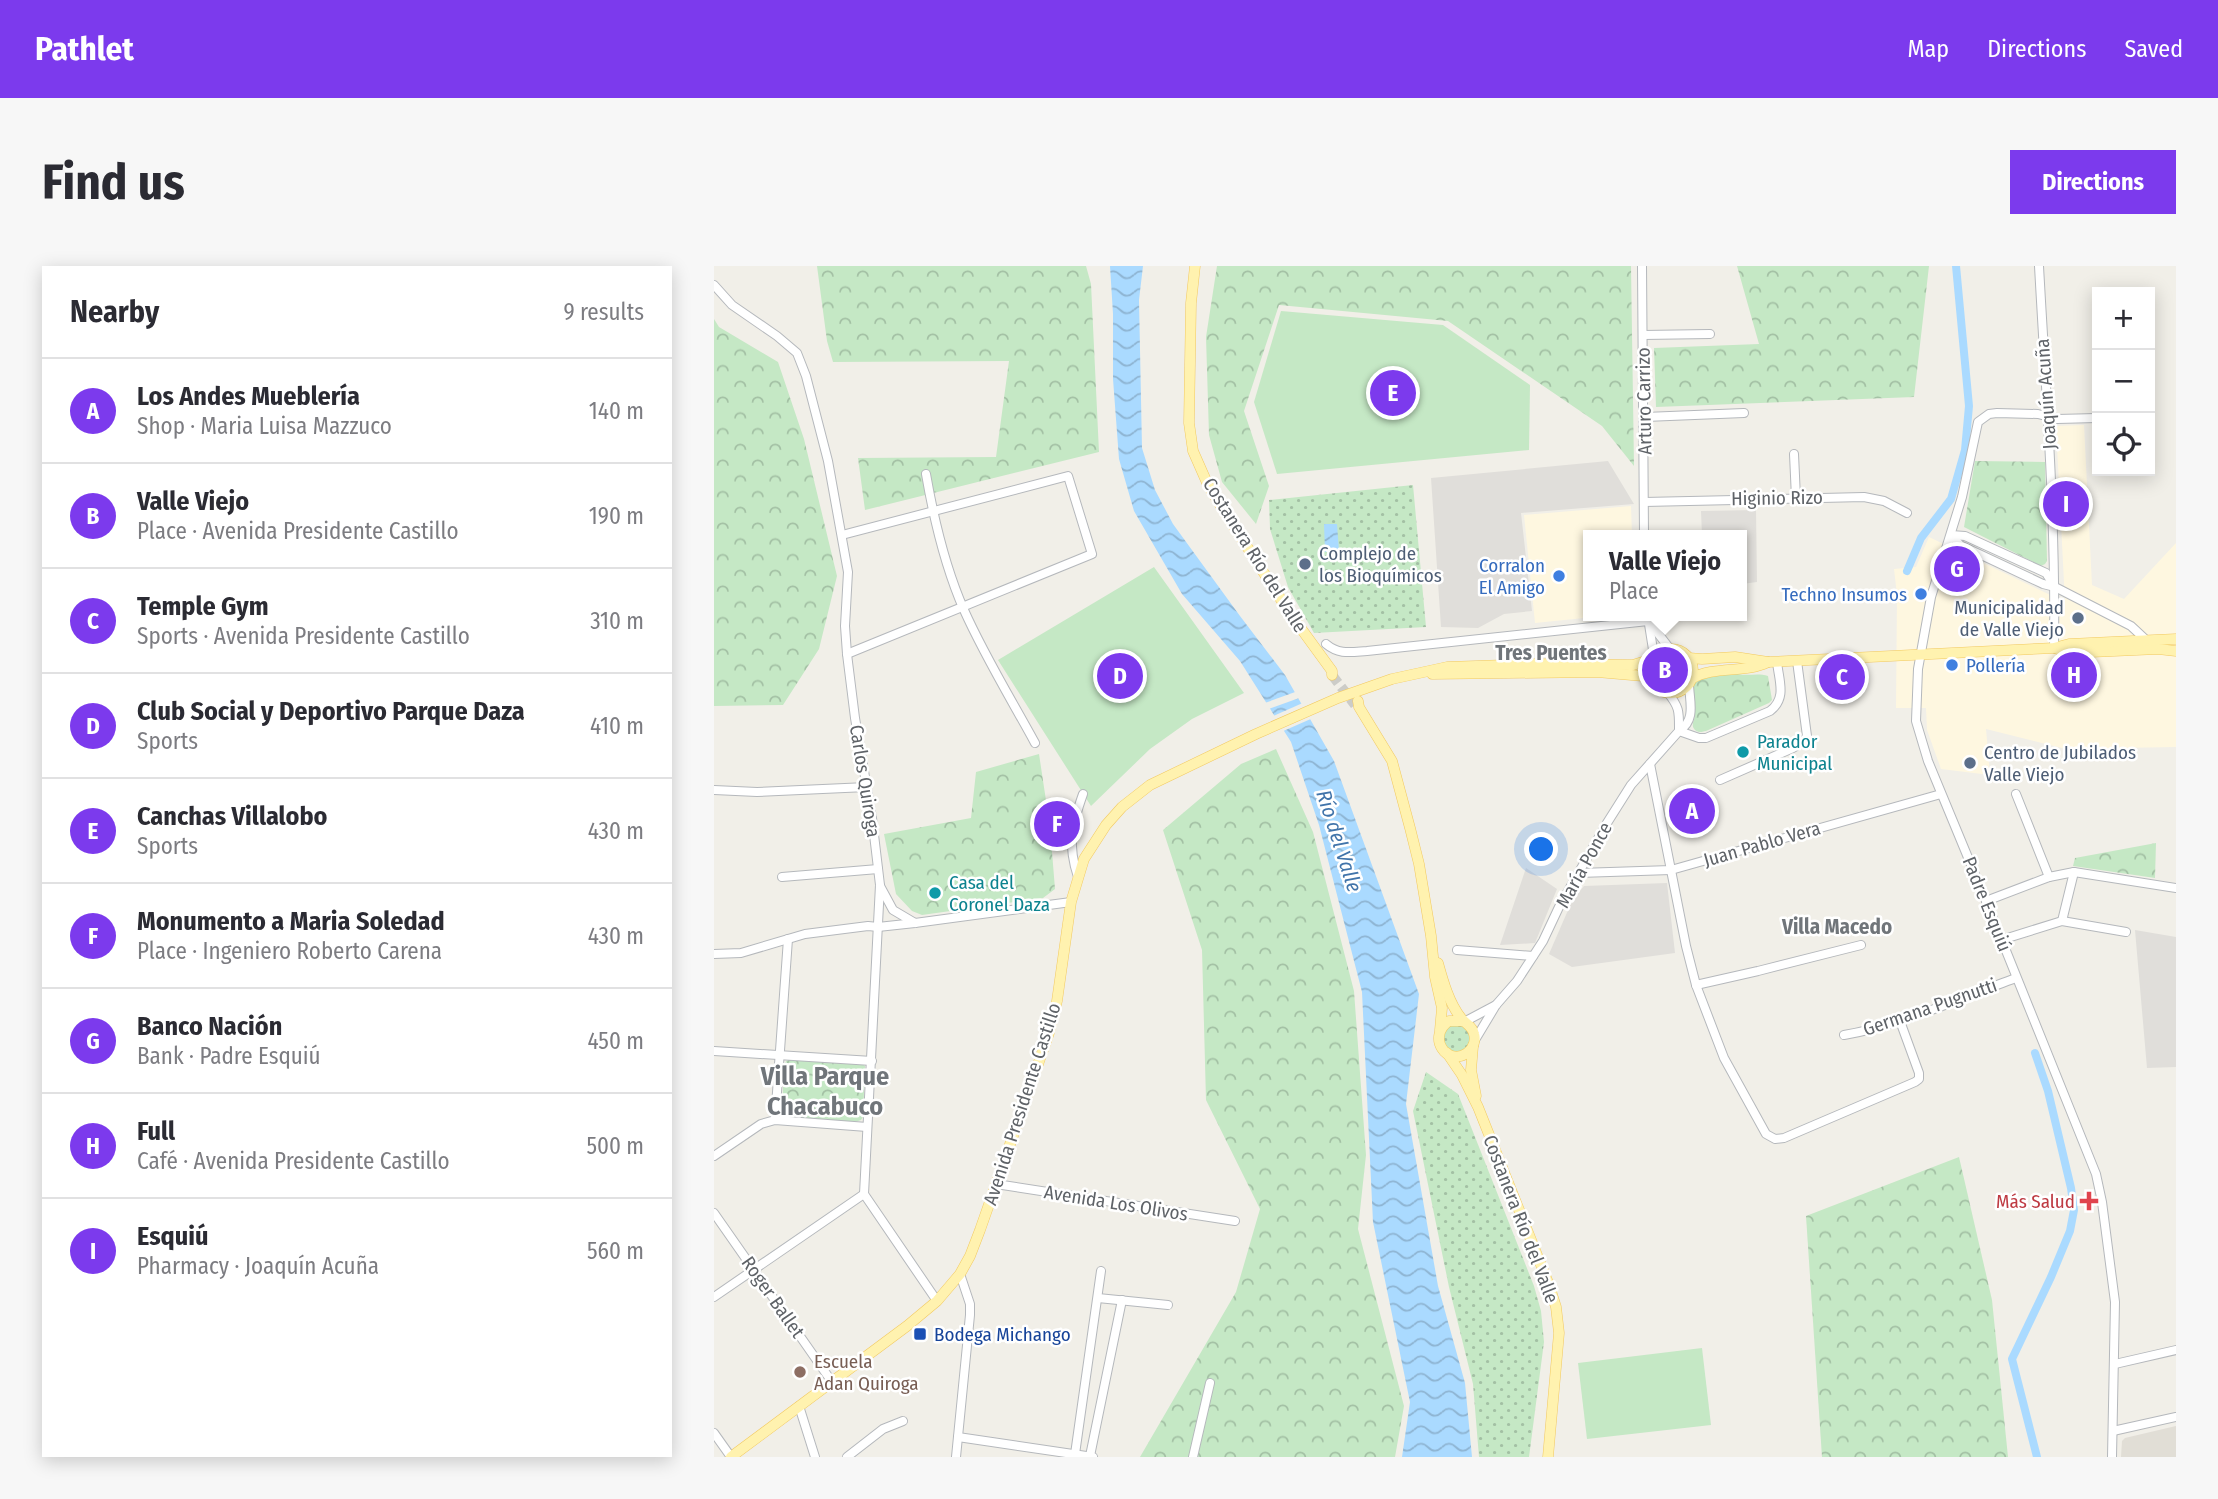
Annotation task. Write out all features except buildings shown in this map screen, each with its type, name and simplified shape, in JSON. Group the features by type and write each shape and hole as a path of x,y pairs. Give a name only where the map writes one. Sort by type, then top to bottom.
{"main road":[{"name":"Costanera Río del Valle","path":"1195,266 1191,303 1189,423 1193,451 1208,485 1224,511 1289,612 1333,673"},
{"path":"1689,658 1735,657 1773,662 2176,639"},
{"path":"2054,648 2069,653 2158,649 2176,651"},
{"path":"1690,681 1693,670 1689,658 1679,650 1662,650 1649,666 1650,679 1655,687 1668,693 1679,691 1690,681 1708,672 1756,668 1773,662"},
{"name":"Avenida Presidente Castillo","path":"731,1457 907,1326 937,1301 960,1274 970,1256 1053,1019 1071,902 1084,859 1122,807 1137,794 1178,770 1256,734 1378,683 1447,667 1633,665 1653,658"},
{"name":"Avenida Presidente Castillo","path":"1418,674 1597,672 1650,679"},
{"path":"1357,704 1386,748 1398,779 1419,864 1432,942 1435,977 1442,1008 1439,1042 1447,1053 1460,1056 1466,1054 1474,1043 1472,1028 1463,1021 1446,989 1432,942"},
{"path":"1440,1030 1449,1021 1463,1021"},
{"name":"Costanera Río del Valle","path":"1474,1043 1471,1070 1478,1107"},
{"name":"Costanera Río del Valle","path":"1447,1053 1478,1107 1556,1307 1558,1353 1548,1457"}],"street":[{"name":"Arturo Carrizo","path":"1642,266 1644,530"},
{"name":"Joaquín Acuña","path":"2039,266 2051,468 2054,648"},
{"name":"Carlos Quiroga","path":"714,285 746,317 789,345 801,361 828,461 842,535 848,579 845,626 847,654 880,886 864,1194"},
{"path":"1643,335 1710,334"},
{"path":"1644,417 1744,413"},
{"name":"Padre Esquiú","path":"2047,417 2038,414 1997,413 1989,414 1978,422 1962,497 1938,570 1918,669 1916,721 1921,744 2096,1174 2115,1302 2112,1457"},
{"path":"2047,417 2092,418"},
{"path":"1794,454 1796,498"},
{"path":"926,474 932,511 962,607 1035,743"},
{"path":"842,535 1068,476 1092,554 847,654"},
{"name":"Higinio Rizo","path":"1644,502 1864,497 1884,501 1907,513"},
{"path":"1951,536 1965,536 2046,573 2055,587 2131,626 2146,640"},
{"path":"1326,644 1343,653 1622,621"},
{"path":"1648,621 1653,658"},
{"path":"1650,621 1670,649"},
{"path":"1720,780 1793,748 1807,736 1797,660"},
{"path":"1668,693 1680,713 1679,731 1706,738 1778,705 1781,696 1773,662"},
{"name":"María Ponce","path":"1474,1043 1496,1005 1517,981 1533,956 1607,823 1632,785 1679,731 1687,726 1690,718 1690,681"},
{"path":"1650,764 1696,985 1724,1058 1766,1134 1775,1139 1784,1138 1919,1079 1900,1021"},
{"path":"714,790 757,792 867,787"},
{"path":"2016,793 2049,877"},
{"path":"1078,877 1070,842 1074,818 1083,794"},
{"name":"Juan Pablo Vera","path":"1579,873 1671,870 1941,794"},
{"path":"782,877 878,869"},
{"path":"2062,921 2074,872"},
{"path":"1986,901 2049,877 2074,872 2176,888"},
{"path":"880,886 893,910 915,923"},
{"path":"714,954 741,953 788,939 830,931 915,923 1071,902"},
{"path":"2001,940 2062,921 2126,932"},
{"path":"775,1120 788,939"},
{"path":"1696,985 1861,945"},
{"path":"1457,950 1533,956"},
{"name":"Germana Pugnutti","path":"1844,1035 1900,1021 2016,978"},
{"name":"María Ponce","path":"1463,1021 1496,1005"},
{"path":"714,1051 872,1060"},
{"path":"714,1156 761,1124 775,1120 867,1127"},
{"name":"Avenida Los Olivos","path":"996,1184 1236,1222"},
{"path":"714,1297 864,1194 937,1301"},
{"name":"Roger Ballet","path":"714,1213 832,1382"},
{"path":"1076,1454 1101,1271"},
{"path":"956,1457 970,1304 960,1274"},
{"path":"1098,1298 1168,1304"},
{"path":"958,1437 1092,1457 1122,1300"},
{"path":"2115,1364 2176,1350"},
{"path":"1194,1457 1210,1383"},
{"path":"799,1406 815,1457"},
{"path":"2113,1431 2176,1417"},
{"path":"847,1457 883,1429 902,1421"},
{"path":"714,1433 731,1457"}],"shaded area":[{"path":"2084,425 2092,585 2124,599 2176,543 2176,747 2066,749 1986,729 1990,775 1941,769 1927,730 1926,708 1896,708 1897,595 1894,569 1916,567 1929,537 2065,602 2056,426"},
{"path":"1608,461 1634,504 1521,513 1532,611 1504,614 1478,628 1441,627 1431,478"},
{"name":"Corralon El Amigo","path":"1631,506 1632,530 1583,530 1583,618 1535,623 1524,515"},
{"path":"1756,510 1757,582 1747,583 1747,530 1702,530 1701,511"},
{"path":"1526,868 1557,889 1535,943 1500,945"},
{"path":"1667,883 1675,953 1572,967 1549,954 1572,901 1584,886"},
{"path":"2135,930 2176,937 2176,1067 2147,1068"},
{"path":"2176,1426 2176,1457 2121,1457 2122,1441 2125,1438"}],"green space":[{"path":"817,266 1086,266 1091,284 1099,452 865,510 858,458 996,457 1009,361 833,362 827,341"},
{"path":"1217,266 1631,266 1634,466 1602,426 1448,321 1279,305 1244,411 1269,486 1256,524 1222,482 1209,435 1206,337"},
{"path":"1737,266 1929,266 1914,397 1656,407 1654,348 1759,344"},
{"path":"1281,311 1443,325 1530,385 1529,450 1277,474 1254,402"},
{"path":"714,319 719,327 778,362 804,439 837,576 819,649 783,705 714,706"},
{"path":"1975,461 2045,462 2045,564 2041,566 1964,527"},
{"name":"Complejo de los Bioquímicos","path":"1413,485 1426,627 1314,633 1288,587 1270,529 1269,500"},
{"path":"1154,567 1244,693 1192,719 1150,749 1091,806 998,660"},
{"path":"1671,655 1683,659 1687,671 1683,683 1671,687 1659,683 1655,671 1659,659"},
{"path":"1732,672 1768,676 1772,700 1706,731 1696,731 1693,726 1695,714 1692,685 1706,675"},
{"path":"1276,749 1313,832 1354,991 1366,1155 1358,1229 1404,1406 1395,1457 1140,1457 1236,1292 1260,1209 1206,1100 1202,950 1163,830 1241,764"},
{"path":"1039,754 1050,827 1055,889 1043,898 922,915 912,911 896,894 884,834 971,818 976,772"},
{"path":"2156,843 2155,878 2073,866 2075,858"},
{"path":"1457,1024 1467,1028 1471,1038 1467,1048 1457,1052 1447,1048 1443,1038 1447,1028"},
{"path":"791,1059 865,1066 861,1120 855,1122 787,1118 782,1112 784,1066 786,1061"},
{"path":"1426,1072 1458,1094 1534,1286 1541,1311 1544,1342 1529,1457 1479,1457 1473,1384 1449,1287 1413,1111"},
{"path":"1959,1157 1992,1300 2008,1457 1822,1457 1806,1216"},
{"path":"1702,1348 1711,1425 1587,1439 1578,1363"}],"water":[{"name":"Río del Valle","path":"1110,266 1143,266 1139,300 1142,448 1155,490 1173,524 1285,675 1334,761 1419,994 1406,1104 1438,1286 1465,1383 1472,1457 1402,1457 1410,1402 1373,1222 1362,992 1319,825 1291,742 1240,661 1182,594 1134,511 1119,459 1113,379"},
{"path":"1324,524 1337,524 1339,551 1325,552"}],"pier":[{"path":"1298,691 1302,697 1266,710 1262,704"},
{"path":"1305,702 1313,718 1281,732 1271,717"}],"waterway":[{"path":"1907,571 1921,538 1951,499 1965,450 1969,406 1956,266"},
{"path":"2035,1053 2048,1091 2074,1210 2070,1231 2051,1277 2012,1359 2037,1457"}],"tunnel":[{"path":"1332,675 1355,705"}],"place":[{"name":"Canchas Villalobo","path":"1393,393"},
{"name":"Esquiú","path":"2066,504"},
{"name":"Complejo de los Bioquímicos","path":"1305,564"},
{"name":"Banco Nación","path":"1957,569"},
{"name":"Corralon El Amigo","path":"1559,576"},
{"name":"Techno Insumos","path":"1921,594"},
{"name":"Municipalidad de Valle Viejo","path":"2078,618"},
{"name":"Pollería","path":"1952,665"},
{"name":"Valle Viejo","path":"1665,670"},
{"name":"Full","path":"2074,675"},
{"name":"Club Social y Deportivo Parque Daza","path":"1120,676"},
{"name":"Temple Gym","path":"1842,677"},
{"name":"Parador Municipal","path":"1743,752"},
{"name":"Centro de Jubilados Valle Viejo","path":"1970,763"},
{"name":"Los Andes Mueblería","path":"1692,811"},
{"name":"Monumento a Maria Soledad","path":"1057,824"},
{"name":"Casa del Coronel Daza","path":"935,893"},
{"name":"Más Salud","path":"2089,1201"},
{"name":"Bodega Michango","path":"920,1334"},
{"name":"Escuela Adan Quiroga","path":"800,1372"}],"district":[{"name":"Tres Puentes","path":"1551,653"},
{"name":"Villa Macedo","path":"1837,927"},
{"name":"Villa Parque Chacabuco","path":"825,1091"}]}
